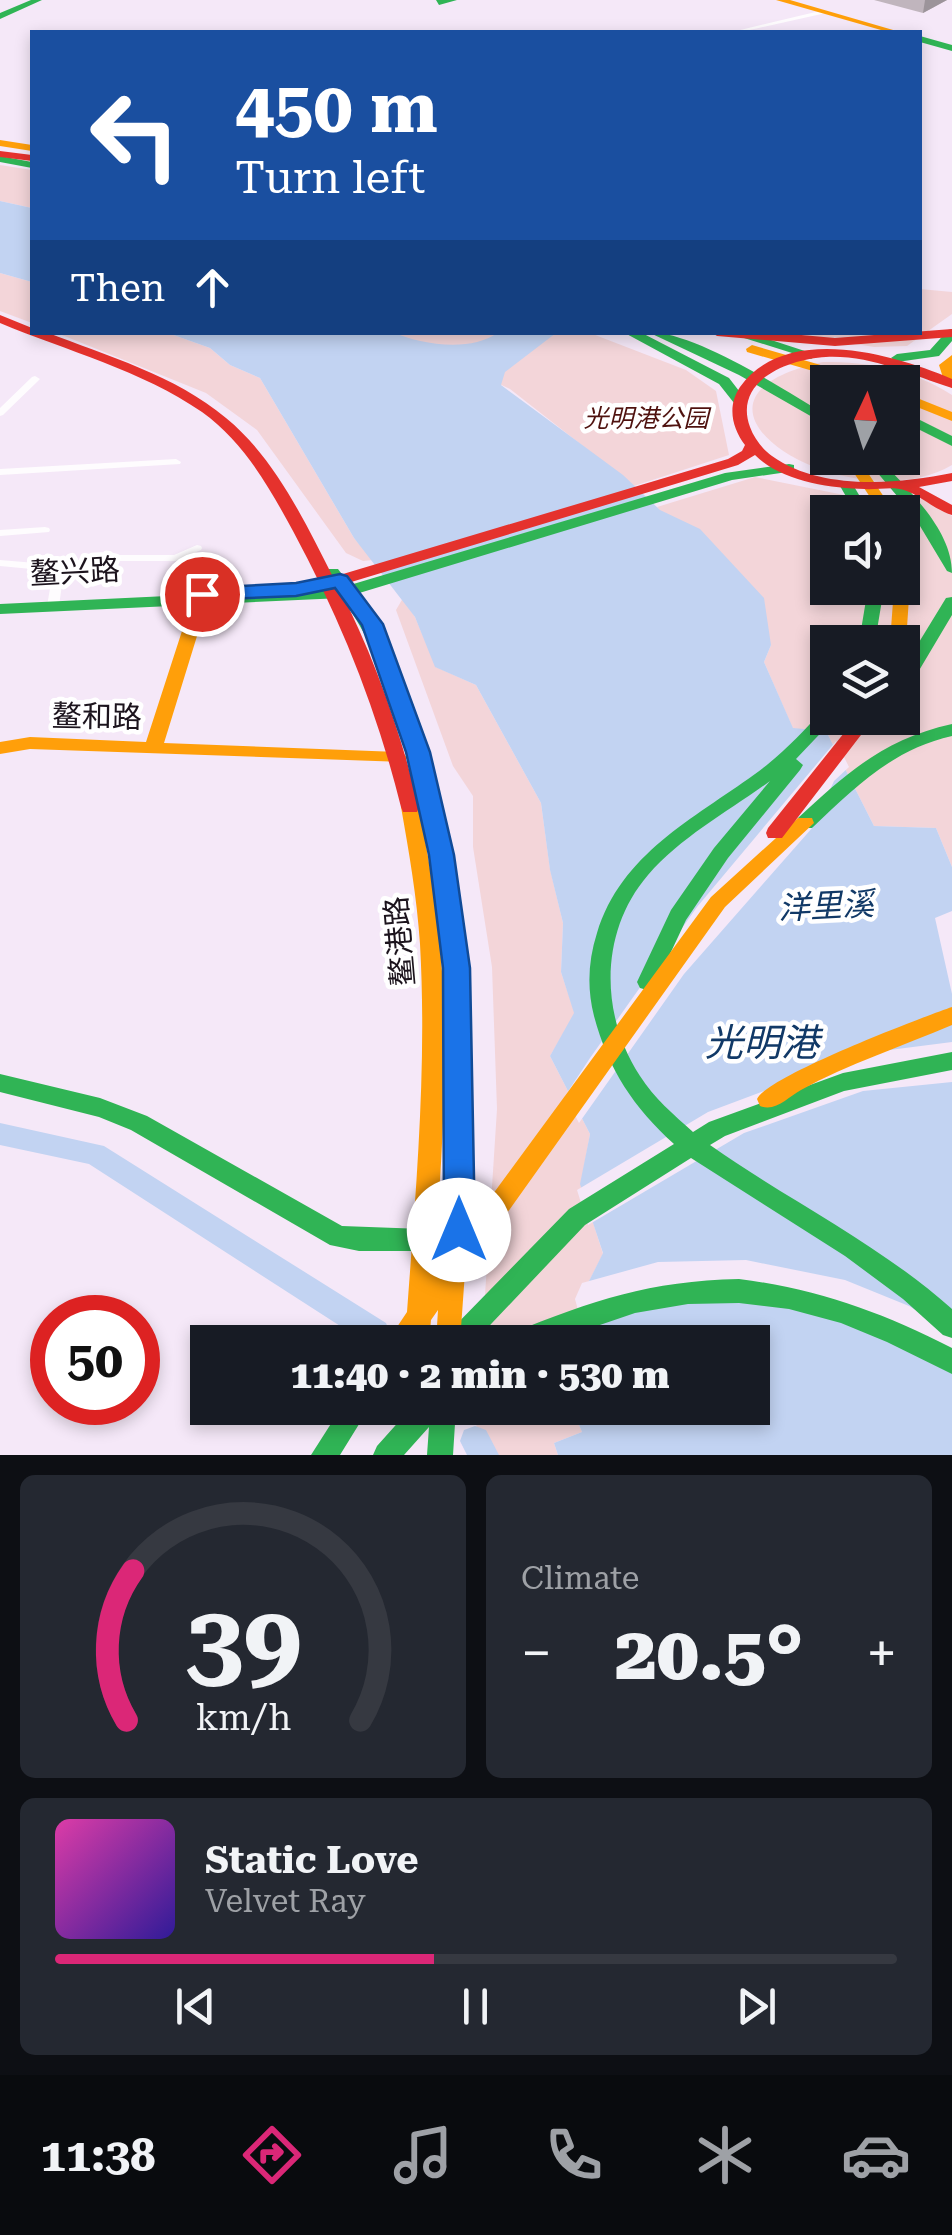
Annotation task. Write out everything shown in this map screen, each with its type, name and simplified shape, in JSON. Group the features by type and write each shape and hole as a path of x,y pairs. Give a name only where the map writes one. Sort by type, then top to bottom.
{"main road":[{"path":"0,14 28,0"},
{"path":"0,14 38,0"},
{"path":"780,0 889,30"},
{"path":"790,0 899,30"},
{"path":"922,38 952,46"},
{"path":"0,151 30,156"},
{"name":"鳌港路","path":"5,327 30,331"},
{"path":"735,335 778,342 837,343 952,333"},
{"path":"952,333 934,353 808,360 765,371 748,384 739,400 739,421 753,444 789,468 847,486 910,488 952,477"},
{"name":"鳌港路","path":"40,335 168,386 226,423 257,455 314,554 372,624 418,752 442,855 456,968 459,1230 450,1325"},
{"path":"635,335 713,373 730,385 739,400"},
{"path":"662,335 710,354 810,410"},
{"path":"677,335 810,376"},
{"path":"706,335 817,365"},
{"path":"739,335 821,365"},
{"path":"880,358 952,384"},
{"path":"952,359 946,365 952,384"},
{"path":"794,399 810,415"},
{"path":"920,403 952,416"},
{"path":"920,419 952,434"},
{"path":"920,422 952,442"},
{"path":"725,471 748,454 753,444"},
{"path":"725,471 789,468"},
{"name":"鳌兴路","path":"0,606 271,594 339,587 725,471"},
{"path":"887,475 920,514 952,568"},
{"path":"847,486 852,495"},
{"path":"910,488 952,511"},
{"name":"鳌港路","path":"339,587 398,758 421,872 432,970 432,1076 418,1325"},
{"name":"鳌和路","path":"0,748 30,743 153,749 202,597"},
{"path":"920,655 952,602"},
{"path":"718,902 871,764 920,735 952,730"},
{"path":"810,734 778,765 661,853 630,886 609,924 599,966 600,1010 614,1056 633,1085 682,1139 732,1175 836,1236 923,1298 952,1326"},
{"path":"626,1028 678,916 721,853 813,735"},
{"path":"820,777 851,735"},
{"path":"412,1325 718,902 857,735"},
{"path":"153,749 398,758"},
{"path":"473,1325 577,1217 795,1082 952,1016"},
{"path":"718,1130 843,1082 952,1062"},
{"path":"0,1083 130,1119 338,1237 356,1241 382,1237 423,1240"},
{"path":"553,1325 630,1298 702,1287 773,1292 846,1310 919,1341 952,1360"},
{"path":"324,1455 344,1425"},
{"path":"374,1455 394,1425"},
{"path":"409,1455 412,1425"},
{"path":"386,1455 413,1425"}],"street":[{"path":"744,30 824,12"},
{"path":"0,414 35,379"},
{"path":"0,472 176,462"},
{"path":"0,533 45,530"},
{"path":"0,563 59,568 111,558 176,558 197,548"},
{"path":"54,604 59,568"}],"green space":[{"path":"0,165 30,170 30,208 0,201"},
{"path":"0,273 30,281 30,322 0,311"},
{"path":"922,289 952,292 952,314 907,346 874,347 801,335 922,335"},
{"path":"62,335 174,335 210,348 230,365 260,378 354,538 373,560 363,561 346,553 257,430 206,393"},
{"name":"光明港公园","path":"397,335 595,335 686,370 716,391 729,455 634,486 510,389"},
{"path":"823,362 866,365 815,365"},
{"path":"810,367 810,464 782,450 758,427 753,403 773,380"},
{"path":"920,379 952,395 952,465 910,479 864,480 844,475 920,475"},
{"path":"755,477 844,495 810,495 810,605 920,605 920,499 952,516 952,867 936,828 874,826 828,735 920,735 920,625 810,625 810,730 793,729 764,662 771,645 657,507"},
{"path":"403,598 436,667 476,685 541,803 550,869 563,923 561,972 575,1014 550,1056 590,1134 581,1184 603,1254 580,1299 587,1325 483,1325 497,1109 492,967 473,847 473,796 453,766 396,610"},
{"path":"477,1425 579,1425 582,1432 554,1443 558,1455 474,1455"}],"water":[{"path":"0,201 30,208 30,281 0,273"},
{"name":"光明港","path":"174,335 402,335 460,344 493,335 553,335 505,372 501,385 623,475 660,510 700,529 764,598 771,645 764,662 793,728 810,730 810,735 828,735 874,826 936,828 952,867 952,911 935,918 952,994 952,1455 558,1455 554,1443 582,1432 579,1425 770,1425 770,1325 585,1325 580,1299 603,1253 580,1184 590,1134 550,1056 574,1013 561,972 563,923 550,870 541,803 476,685 435,667 415,617 354,538 260,378 230,365 210,348"}],"pier":[{"path":"836,741 849,767 834,781 813,827 684,974 579,1123 565,1096 590,1058 697,907"},
{"path":"952,1042 952,1082 863,1091 744,1133 588,1225 577,1190 708,1112 866,1053"},
{"path":"746,1260 845,1280 909,1306 952,1332 952,1368 910,1339 738,1290 581,1321 575,1299 582,1283 658,1262"}],"waterway":[{"path":"0,1134 95,1154 363,1325"},
{"path":"475,1441 484,1455"}],"traffic: fast":[{"path":"0,16 38,0"},
{"path":"439,2 453,0"},
{"path":"922,40 952,48"},
{"path":"0,159 30,165"},
{"path":"897,358 934,353 952,333"},
{"path":"635,335 724,381 739,400"},
{"path":"661,335 744,372 810,411"},
{"path":"741,335 811,355"},
{"path":"920,425 952,442"},
{"path":"0,609 342,593 730,476 789,468"},
{"path":"887,475 920,514 952,568"},
{"path":"847,486 852,495"},
{"path":"332,572 365,619 392,675 414,737 444,873 460,1062"},
{"path":"920,655 952,602"},
{"path":"870,625 873,605"},
{"path":"805,823 889,752 952,730"},
{"path":"810,734 771,771 673,840 628,887 604,942 601,1003 613,1047 633,1084 659,1117 726,1169 869,1258 952,1326"},
{"path":"647,982 678,916 721,853 794,765"},
{"path":"473,1325 577,1217 717,1129 843,1082 952,1061"},
{"path":"0,1083 100,1108 139,1123 338,1237 423,1240"},
{"path":"563,1325 635,1301 688,1292 739,1291 789,1297 841,1311 895,1332 952,1361"},
{"path":"324,1455 344,1425"},
{"path":"386,1455 413,1425"},
{"path":"440,1455 442,1425"}],"traffic: slow":[{"path":"780,0 889,30"},
{"path":"0,143 30,148"},
{"path":"752,349 810,366"},
{"path":"952,359 946,365 952,384"},
{"path":"920,404 952,417"},
{"path":"862,475 876,495"},
{"path":"0,748 30,743 153,749 202,594"},
{"path":"899,625 901,605"},
{"path":"153,749 398,758"},
{"path":"410,807 430,940 433,1007 431,1141 418,1325"},
{"path":"412,1325 718,902 805,823"},
{"path":"768,1099 795,1082 952,1016"},
{"path":"449,1325 460,1180 460,1062"}],"traffic: jam":[{"path":"0,154 30,158"},
{"path":"0,319 30,331"},
{"path":"752,335 835,342 952,333"},
{"path":"41,335 167,385 224,422 250,449 291,513 351,630 379,699 410,807"},
{"path":"952,384 879,359 852,354 801,356 777,365 751,382 740,399 738,413 747,439 767,459 795,473 862,485 896,485 952,477"},
{"path":"330,583 733,462 748,454 753,443"},
{"path":"910,488 952,511"},
{"path":"775,833 852,735"}],"route":[{"path":"202,594 296,590 340,580 372,624 418,752 442,855 456,968 459,1230"}],"water label":[{"name":"洋里溪","path":"826,906"}]}
